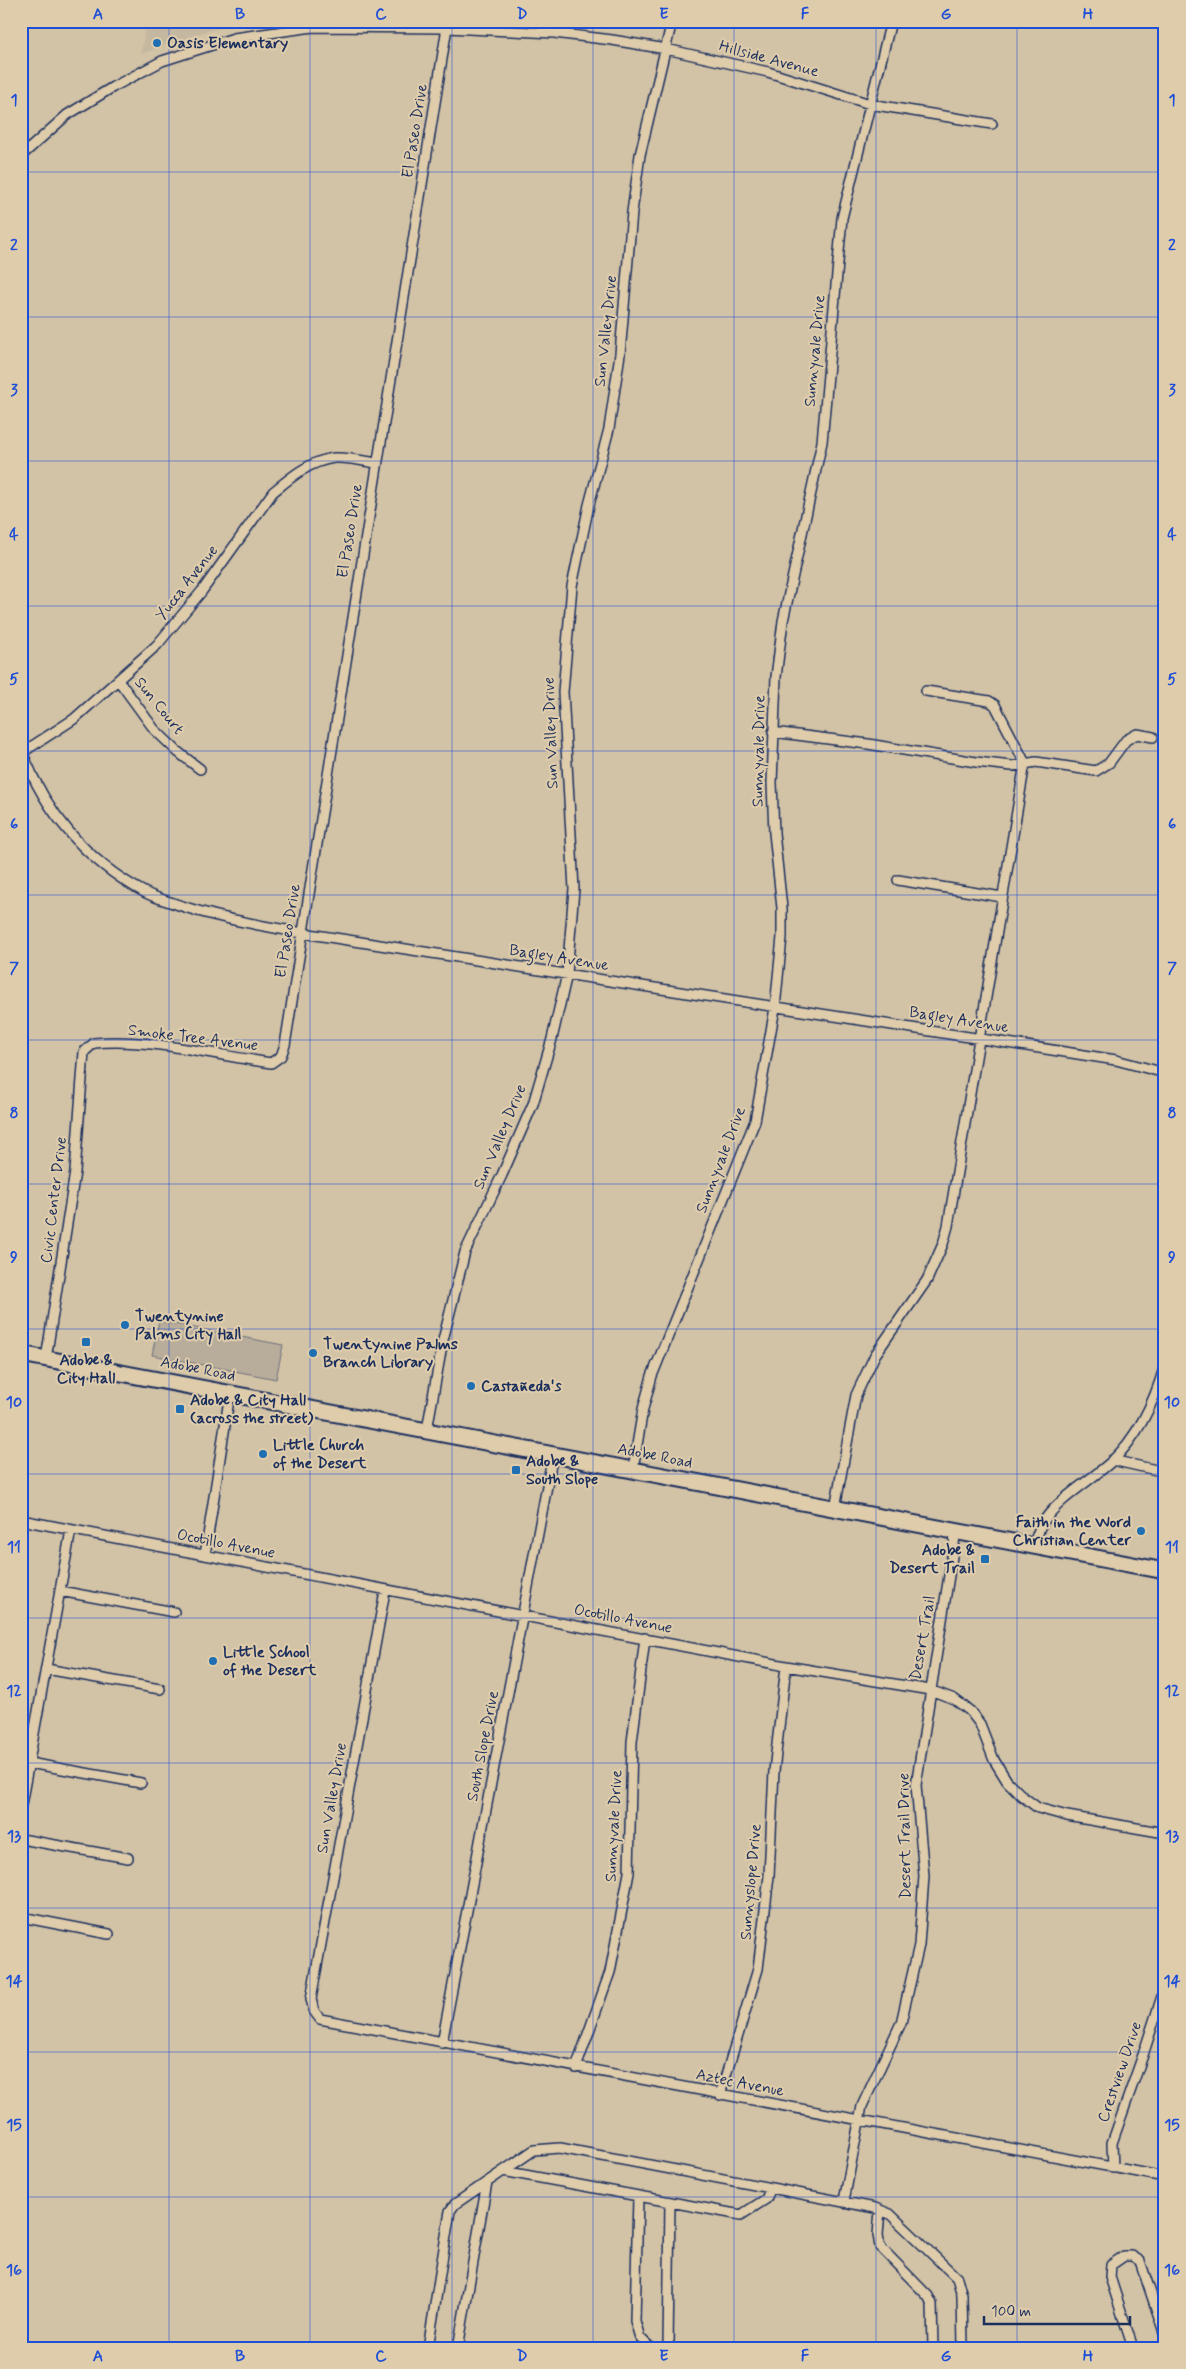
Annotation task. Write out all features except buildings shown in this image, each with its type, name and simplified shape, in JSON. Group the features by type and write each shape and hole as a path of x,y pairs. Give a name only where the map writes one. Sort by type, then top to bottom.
{"main road":[{"name":"Adobe Road","path":"21,1354 1165,1571"}],"street":[{"name":"Sun Valley Drive","path":"427,1430 446,1331 465,1252 533,1104 552,1039 567,974 574,889 564,662 572,586 589,505 609,429 620,354 633,203 640,155 672,21"},
{"name":"Sunnyvale Drive","path":"633,1469 652,1376 755,1121 775,1008 782,937 782,908 774,834 773,732 783,621 822,442 842,218 891,21"},
{"name":"Hillside Avenue","path":"21,156 67,116 113,87 162,61 234,38 313,27 448,24 554,33 666,49 768,72 870,104 992,124"},
{"name":"El Paseo Drive","path":"285,1046 376,462 448,24"},
{"name":"Yucca Avenue","path":"22,750 74,720 157,645 221,566 273,492 288,479 304,468 334,458 376,462"},
{"name":"Sun Court","path":"119,681 154,729 178,752 200,769"},
{"path":"836,1508 855,1402 862,1381 875,1355 927,1280 943,1244 948,1226 1025,763 995,705 989,701 926,691"},
{"path":"773,732 868,744 976,762 1012,766 1036,762 1096,771 1110,763 1126,740 1137,734 1153,737"},
{"name":"Bagley Avenue","path":"22,750 39,790 76,842 110,871 146,893 196,911 240,922 303,934 1116,1060 1165,1073"},
{"path":"898,880 1002,897"},
{"name":"Smoke Tree Avenue","path":"89,1046 102,1042 137,1044 194,1050 270,1063 281,1056 285,1046"},
{"name":"Civic Center Drive","path":"46,1359 75,1172 82,1063 84,1052 89,1046"},
{"path":"1033,1546 1041,1524 1054,1510 1112,1460 1136,1431 1161,1394 1165,1365"},
{"path":"205,1555 230,1393"},
{"name":"South Slope Drive","path":"442,2043 553,1454"},
{"path":"1112,1460 1165,1472"},
{"name":"Ocotillo Avenue","path":"21,1520 786,1666 930,1690 954,1699 970,1711 980,1724 994,1760 1007,1781 1038,1808 1068,1816 1165,1833"},
{"path":"21,1805 71,1530"},
{"name":"Desert Trail","path":"930,1690 956,1531"},
{"name":"Sun Valley Drive","path":"314,2011 311,1999 385,1590"},
{"path":"60,1591 174,1612"},
{"name":"Sunnyvale Drive","path":"576,2068 610,1972 629,1873 632,1742 645,1638"},
{"name":"Sunnyslope Drive","path":"720,2095 758,1969 769,1876 774,1771 786,1666"},
{"path":"46,1669 160,1689"},
{"name":"Desert Trail Drive","path":"844,2201 862,2106 901,2023 918,1945 924,1876 916,1785 930,1690"},
{"path":"29,1763 141,1783"},
{"path":"21,1839 128,1858"},
{"path":"21,1917 109,1934"},
{"name":"Crestview Drive","path":"1114,2168 1112,2143 1165,1987"},
{"name":"Aztec Avenue","path":"314,2011 320,2019 332,2023 1165,2177"},
{"path":"428,2348 450,2211 455,2204 534,2150 560,2148 844,2201 890,2214 956,2278 962,2295 963,2348"},
{"path":"503,2171 741,2215 766,2199 771,2188"},
{"path":"458,2348 487,2182"},
{"path":"638,2197 635,2321 640,2338 651,2348"},
{"path":"668,2348 670,2203"},
{"path":"880,2210 878,2235 880,2247 928,2296 932,2304 933,2348"},
{"path":"1133,2348 1110,2276 1111,2265 1124,2256 1132,2256 1140,2261 1165,2335"}],"shaded area":[{"name":"Oasis Elementary","path":"146,21 256,21 203,32 141,54"},
{"path":"159,1321 283,1345 276,1379 152,1355"}],"place":[{"name":"Oasis Elementary","path":"157,43"},
{"name":"Twentynine Palms City Hall","path":"125,1325"},
{"name":"Adobe & City Hall","path":"86,1342"},
{"name":"Twentynine Palms Branch Library","path":"313,1353"},
{"name":"Castañeda's","path":"471,1386"},
{"name":"Adobe & City Hall (across the street)","path":"180,1409"},
{"name":"Little Church of the Desert","path":"263,1454"},
{"name":"Adobe & South Slope","path":"516,1470"},
{"name":"Faith in the Word Christian Center","path":"1141,1531"},
{"name":"Adobe & Desert Trail","path":"985,1559"},
{"name":"Little School of the Desert","path":"213,1661"}]}
